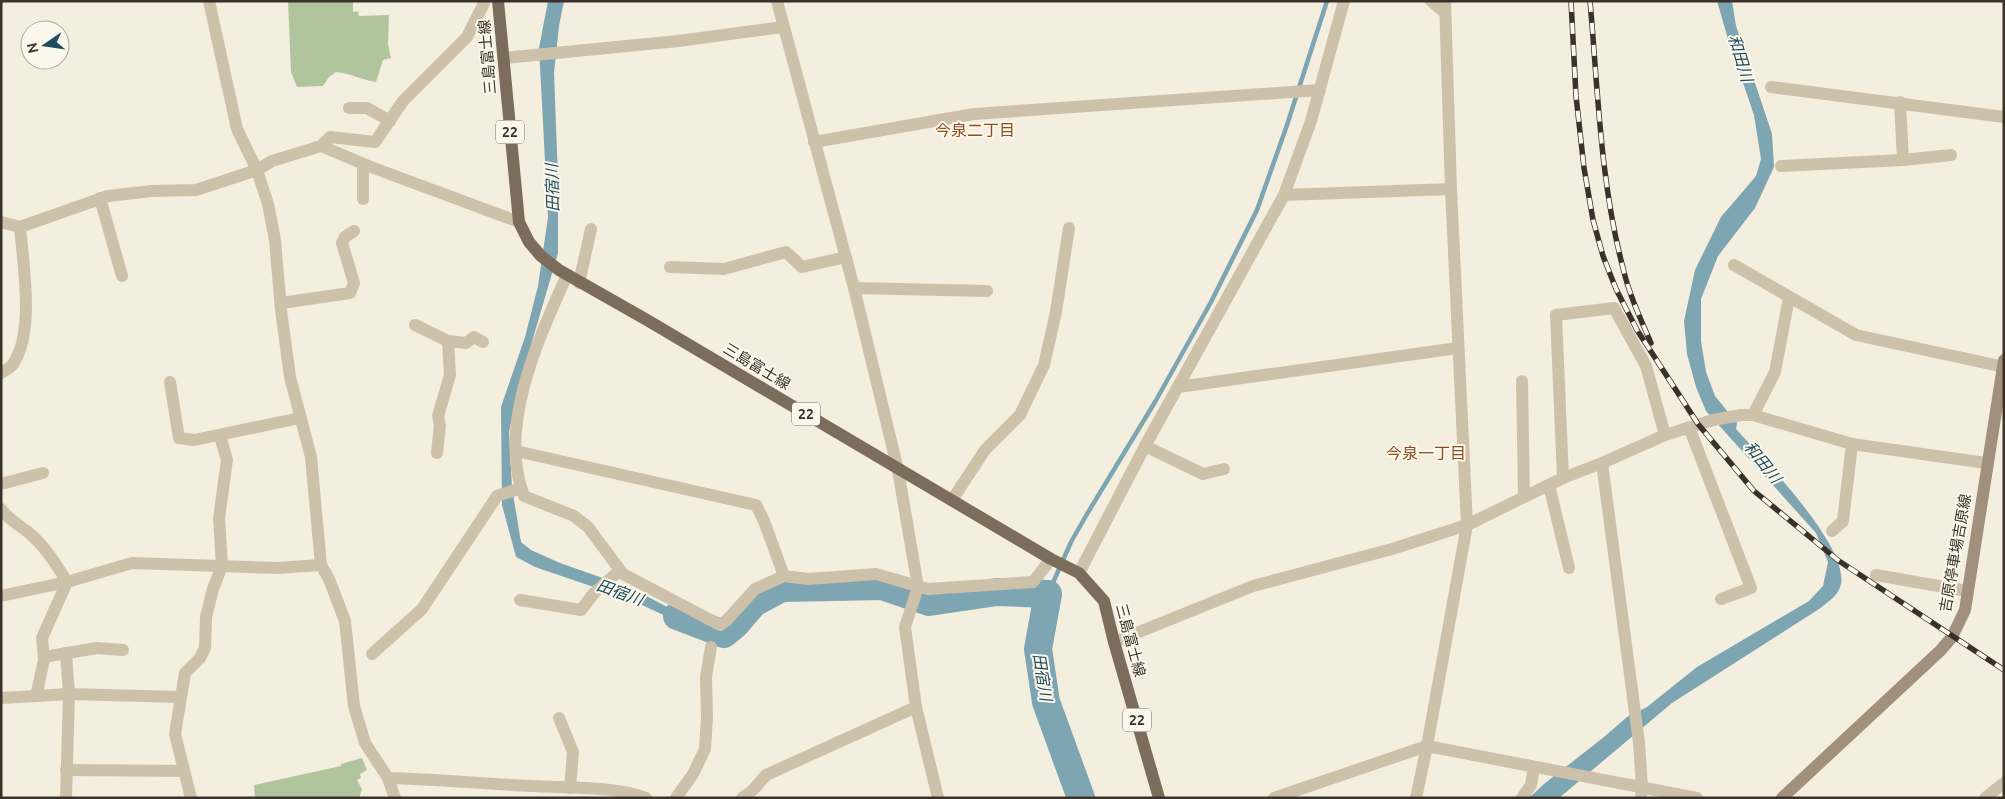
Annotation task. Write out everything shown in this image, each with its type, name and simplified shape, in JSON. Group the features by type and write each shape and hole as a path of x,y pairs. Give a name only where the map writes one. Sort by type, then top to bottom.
{"main road":[{"name":"三島富士線","path":"498,1 519,222 529,242 541,256 579,283 663,330 898,470 1075,571 1104,601 1159,798"},
{"name":"吉原停車場吉原線","path":"1782,798 1941,650 1952,637 1965,610 1986,463 2003,364"}],"street":[{"path":"209,1 237,129 256,170 268,204 275,240 290,377 310,457 321,565 329,579 345,621 354,706 365,743 388,778 395,798"},
{"path":"1,222 20,227 108,196 151,190 196,190 256,170 272,161 321,146 330,137 375,142 402,102 467,37 485,1"},
{"path":"777,1 854,288 898,470 918,587 905,628 916,707 938,798"},
{"path":"1075,571 1284,195 1311,121 1344,1"},
{"path":"1416,798 1467,525 1451,189 1445,7 1431,1"},
{"path":"504,58 678,41 783,27"},
{"path":"1771,87 1900,102 2004,117"},
{"path":"814,142 974,114 1320,90"},
{"path":"1900,102 1903,160"},
{"path":"349,108 367,108 390,121"},
{"path":"321,146 363,164 519,222"},
{"path":"1781,166 1903,160 1951,155"},
{"path":"363,164 363,199"},
{"path":"1284,195 1451,189"},
{"path":"100,198 122,276"},
{"path":"1,373 13,365 23,343 26,319 20,227"},
{"path":"952,500 985,450 1020,415 1044,365 1056,312 1069,228"},
{"path":"579,283 591,229"},
{"path":"281,303 350,293 354,283 342,243 345,237 354,231"},
{"path":"670,267 724,269 786,252 802,267 846,257"},
{"path":"1734,265 1856,335 2003,364"},
{"path":"563,273 540,336 522,394 515,428 521,488 524,496 574,516 588,527 617,572 720,625 727,620 755,589 784,576 808,579 876,574 928,589 1033,582 1052,559"},
{"path":"854,288 987,290"},
{"path":"1747,415 1775,372 1789,298"},
{"path":"1563,478 1556,315 1614,308 1646,366 1664,435"},
{"path":"415,325 448,341 466,343 474,337 483,342"},
{"path":"437,453 440,425 438,416 450,375 448,341"},
{"path":"1178,388 1458,348"},
{"path":"1522,381 1524,497"},
{"path":"170,382 178,438 194,440 220,436 300,418"},
{"path":"1114,642 1253,586 1392,549 1467,525 1563,478 1664,435 1713,420 1747,415 1852,444 1986,463"},
{"path":"1689,426 1751,588 1721,598"},
{"path":"191,798 175,734 185,673 200,658 205,648 206,617 213,589 222,566 219,518 227,460 220,436"},
{"path":"1832,531 1843,520 1852,444"},
{"path":"1145,446 1203,474 1224,469"},
{"path":"516,451 756,505 764,521 784,576"},
{"path":"1602,463 1639,743 1642,793"},
{"path":"1,484 43,473"},
{"path":"1549,485 1569,568"},
{"path":"372,654 422,609 497,496 521,488"},
{"path":"1,509 5,515 30,533 52,557 67,582"},
{"path":"1,596 67,582 132,563 277,568 321,565"},
{"path":"520,600 581,610 594,593 617,572"},
{"path":"1876,575 1967,591"},
{"path":"36,696 44,657 42,638 67,582"},
{"path":"676,798 694,774 705,749 707,717 706,677 710,647"},
{"path":"44,657 96,648 123,650"},
{"path":"66,653 68,694 66,798"},
{"path":"1,698 68,694 180,696"},
{"path":"742,798 753,790 766,774 916,707"},
{"path":"559,718 573,752 570,788"},
{"path":"1274,798 1427,746 1599,780 1642,793 1697,798"},
{"path":"1522,798 1531,785 1534,767"},
{"path":"66,770 184,771"},
{"path":"388,778 570,788 634,793 646,798"},
{"path":"1985,798 2004,783"}],"green space":[{"path":"288,1 353,1 353,12 358,11 359,16 389,15 388,44 391,58 383,60 376,82 336,72 329,77 323,86 297,87 291,72"},
{"path":"362,758 367,770 360,774 361,778 357,780 362,789 359,798 255,798 254,785 341,766 341,764"}],"water":[{"path":"548,1 564,1 559,26 554,73 558,178 558,253 519,386 509,432 512,488 521,542 531,550 560,563 631,588 713,631 724,631 749,605 763,594 779,586 780,593 754,606 725,639 713,638 629,599 535,567 516,557 502,505 501,407 525,337 538,286 548,217 539,48"},
{"name":"和田川","path":"1717,1 1732,1 1736,26 1772,134 1774,167 1755,208 1718,256 1701,299 1701,341 1706,372 1715,396 1737,423 1736,429 1818,525 1840,567 1841,584 1835,595 1819,609 1672,703 1559,798 1529,798 1627,717 1647,707 1697,667 1809,601 1823,586 1828,562 1816,533 1706,411 1696,387 1687,354 1684,321 1695,270 1721,217 1756,176 1761,159 1754,115"}],"waterway":[{"path":"1048,594 1071,542 1155,402 1211,302 1257,210 1327,1"},
{"name":"田宿川","path":"677,616 724,634 736,624 754,603 782,588 882,586 929,602 997,592 1048,594 1038,649 1046,702 1081,798"}],"railway":[{"path":"1571,1 1576,96 1584,168 1593,220 1603,256 1616,289 1637,330 1698,424 1754,491 1839,561 2004,670"},
{"path":"1590,1 1601,135 1609,202 1625,278 1651,343"}],"district":[{"name":"今泉二丁目","path":"975,130"},
{"name":"今泉一丁目","path":"1426,453"}]}
